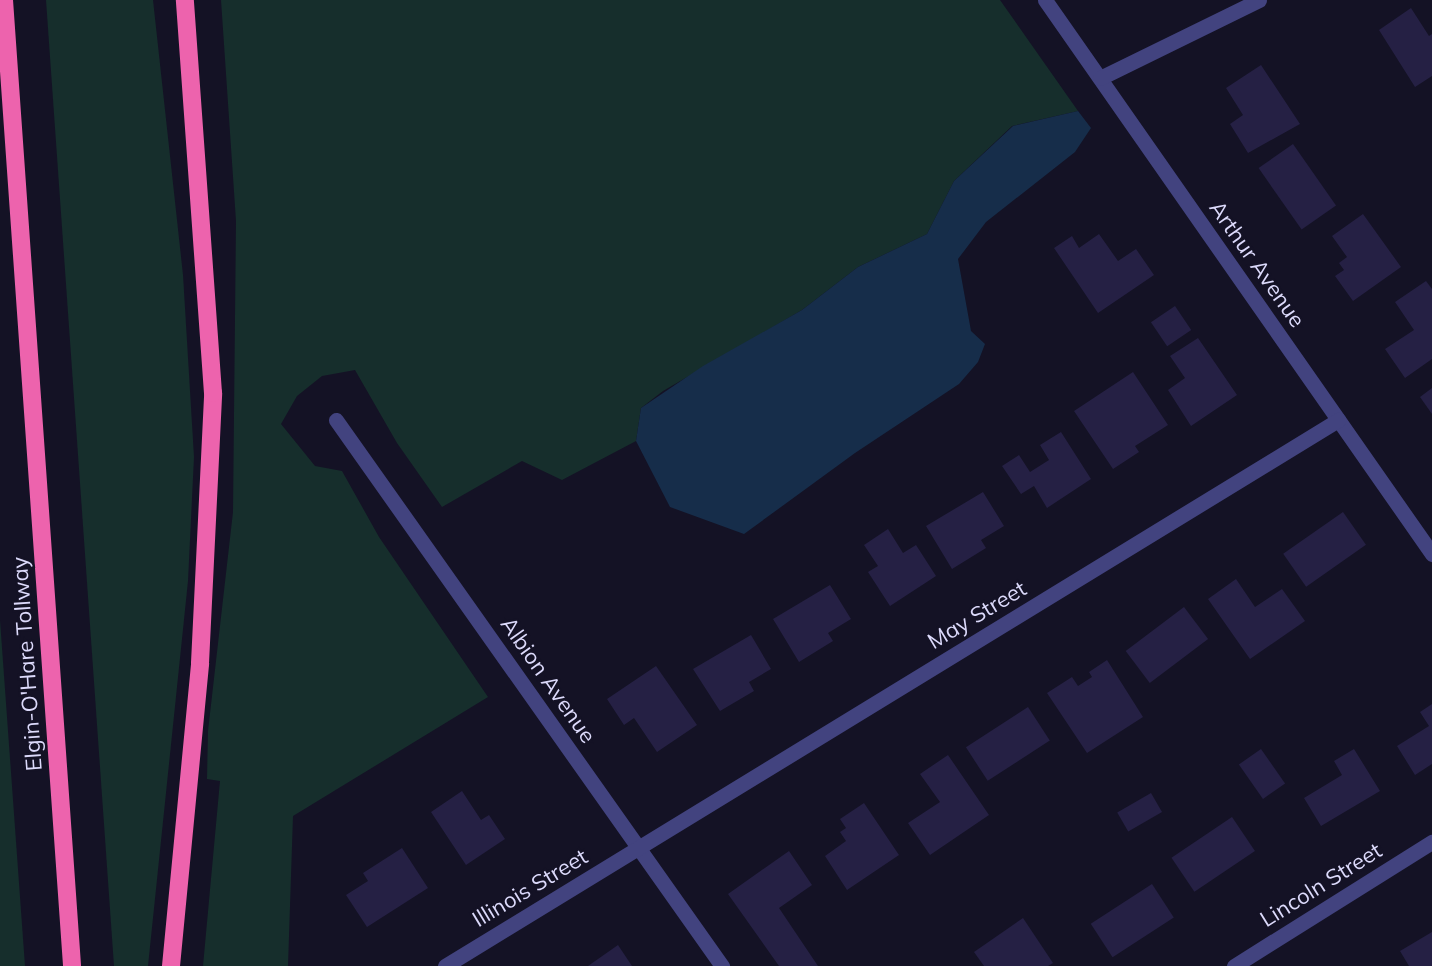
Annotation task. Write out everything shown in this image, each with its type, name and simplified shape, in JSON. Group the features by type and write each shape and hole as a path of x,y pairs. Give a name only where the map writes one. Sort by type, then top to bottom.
{"highway":[{"name":"Elgin-O'Hare Tollway","path":"4,0 72,966"},
{"path":"171,966 200,663 213,393 185,0"}],"street":[{"name":"Arthur Avenue","path":"1045,0 1432,555"},
{"path":"1100,78 1259,0"},
{"name":"Albion Avenue","path":"336,420 722,966"},
{"name":"May Street","path":"639,848 1338,420"},
{"name":"Lincoln Street","path":"1234,966 1432,843"},
{"name":"Illinois Street","path":"445,966 639,848"}],"green space":[{"path":"46,0 153,0 183,275 194,457 188,581 148,966 114,966"},
{"path":"221,0 1000,0 1078,111 1012,126 954,181 927,234 858,267 802,310 663,391 641,408 636,441 562,480 522,461 442,507 397,443 355,370 322,376 297,396 281,424 315,466 342,471 379,537 488,697 293,816 288,966 203,966 220,781 207,779 208,731 233,512 236,221"},
{"path":"0,620 25,966 0,966"}],"water":[{"path":"1078,111 1091,128 1075,152 986,222 958,259 971,331 985,344 978,362 959,384 855,453 744,534 670,507 636,441 641,408 703,366 802,310 858,267 927,234 954,181 1013,126"}],"building":[{"path":"1411,8 1429,36 1432,34 1432,76 1415,87 1379,30"},
{"path":"1261,65 1300,124 1248,153 1230,124 1243,115 1226,88"},
{"path":"1293,144 1336,205 1302,230 1259,168"},
{"path":"1363,214 1401,267 1353,301 1335,276 1344,270 1339,263 1347,257 1332,236"},
{"path":"1099,234 1118,261 1136,249 1154,275 1098,313 1054,248 1072,236 1079,248"},
{"path":"1426,281 1432,289 1432,359 1405,378 1385,349 1414,330 1395,302"},
{"path":"1175,306 1191,330 1167,346 1151,322"},
{"path":"1198,338 1237,395 1191,426 1168,390 1185,378 1170,356"},
{"path":"1133,372 1168,425 1135,446 1139,452 1113,469 1074,411"},
{"path":"1432,388 1432,414 1420,397"},
{"path":"1061,432 1091,479 1047,508 1034,486 1021,494 1002,466 1019,455 1030,472 1049,460 1040,445"},
{"path":"983,492 1004,526 981,540 986,548 952,569 926,526"},
{"path":"1343,512 1366,545 1306,587 1283,554"},
{"path":"888,529 903,553 916,545 936,576 890,606 868,572 878,566 864,545"},
{"path":"1236,579 1255,607 1282,589 1305,621 1250,659 1208,599"},
{"path":"830,585 851,619 828,633 833,641 799,662 773,619"},
{"path":"1184,607 1208,639 1150,683 1126,651"},
{"path":"751,635 771,669 749,682 754,691 720,711 693,669"},
{"path":"1107,660 1143,717 1087,753 1047,693 1072,677 1078,686 1092,677 1089,672"},
{"path":"656,666 697,725 657,752 634,718 624,725 607,699"},
{"path":"1432,704 1432,764 1415,775 1397,746 1429,726 1420,712"},
{"path":"1028,707 1050,741 988,781 966,747"},
{"path":"1261,749 1285,783 1263,799 1239,764"},
{"path":"1354,749 1380,791 1321,826 1304,798 1342,775 1334,761"},
{"path":"948,755 989,815 930,855 908,823 940,802 920,774"},
{"path":"462,791 481,820 489,815 505,839 466,865 431,812"},
{"path":"1151,793 1162,812 1128,832 1117,812"},
{"path":"864,803 899,855 847,890 825,856 846,841 840,832 846,828 840,819"},
{"path":"1232,817 1255,851 1194,892 1171,858"},
{"path":"402,848 428,888 367,927 346,895 368,881 363,873"},
{"path":"789,851 812,885 779,908 818,966 779,966 728,894"},
{"path":"1152,884 1174,918 1113,957 1091,924"},
{"path":"1023,918 1053,963 1048,966 984,966 974,952"},
{"path":"1432,932 1432,966 1409,966 1400,951"},
{"path":"618,945 632,966 588,966"}]}
